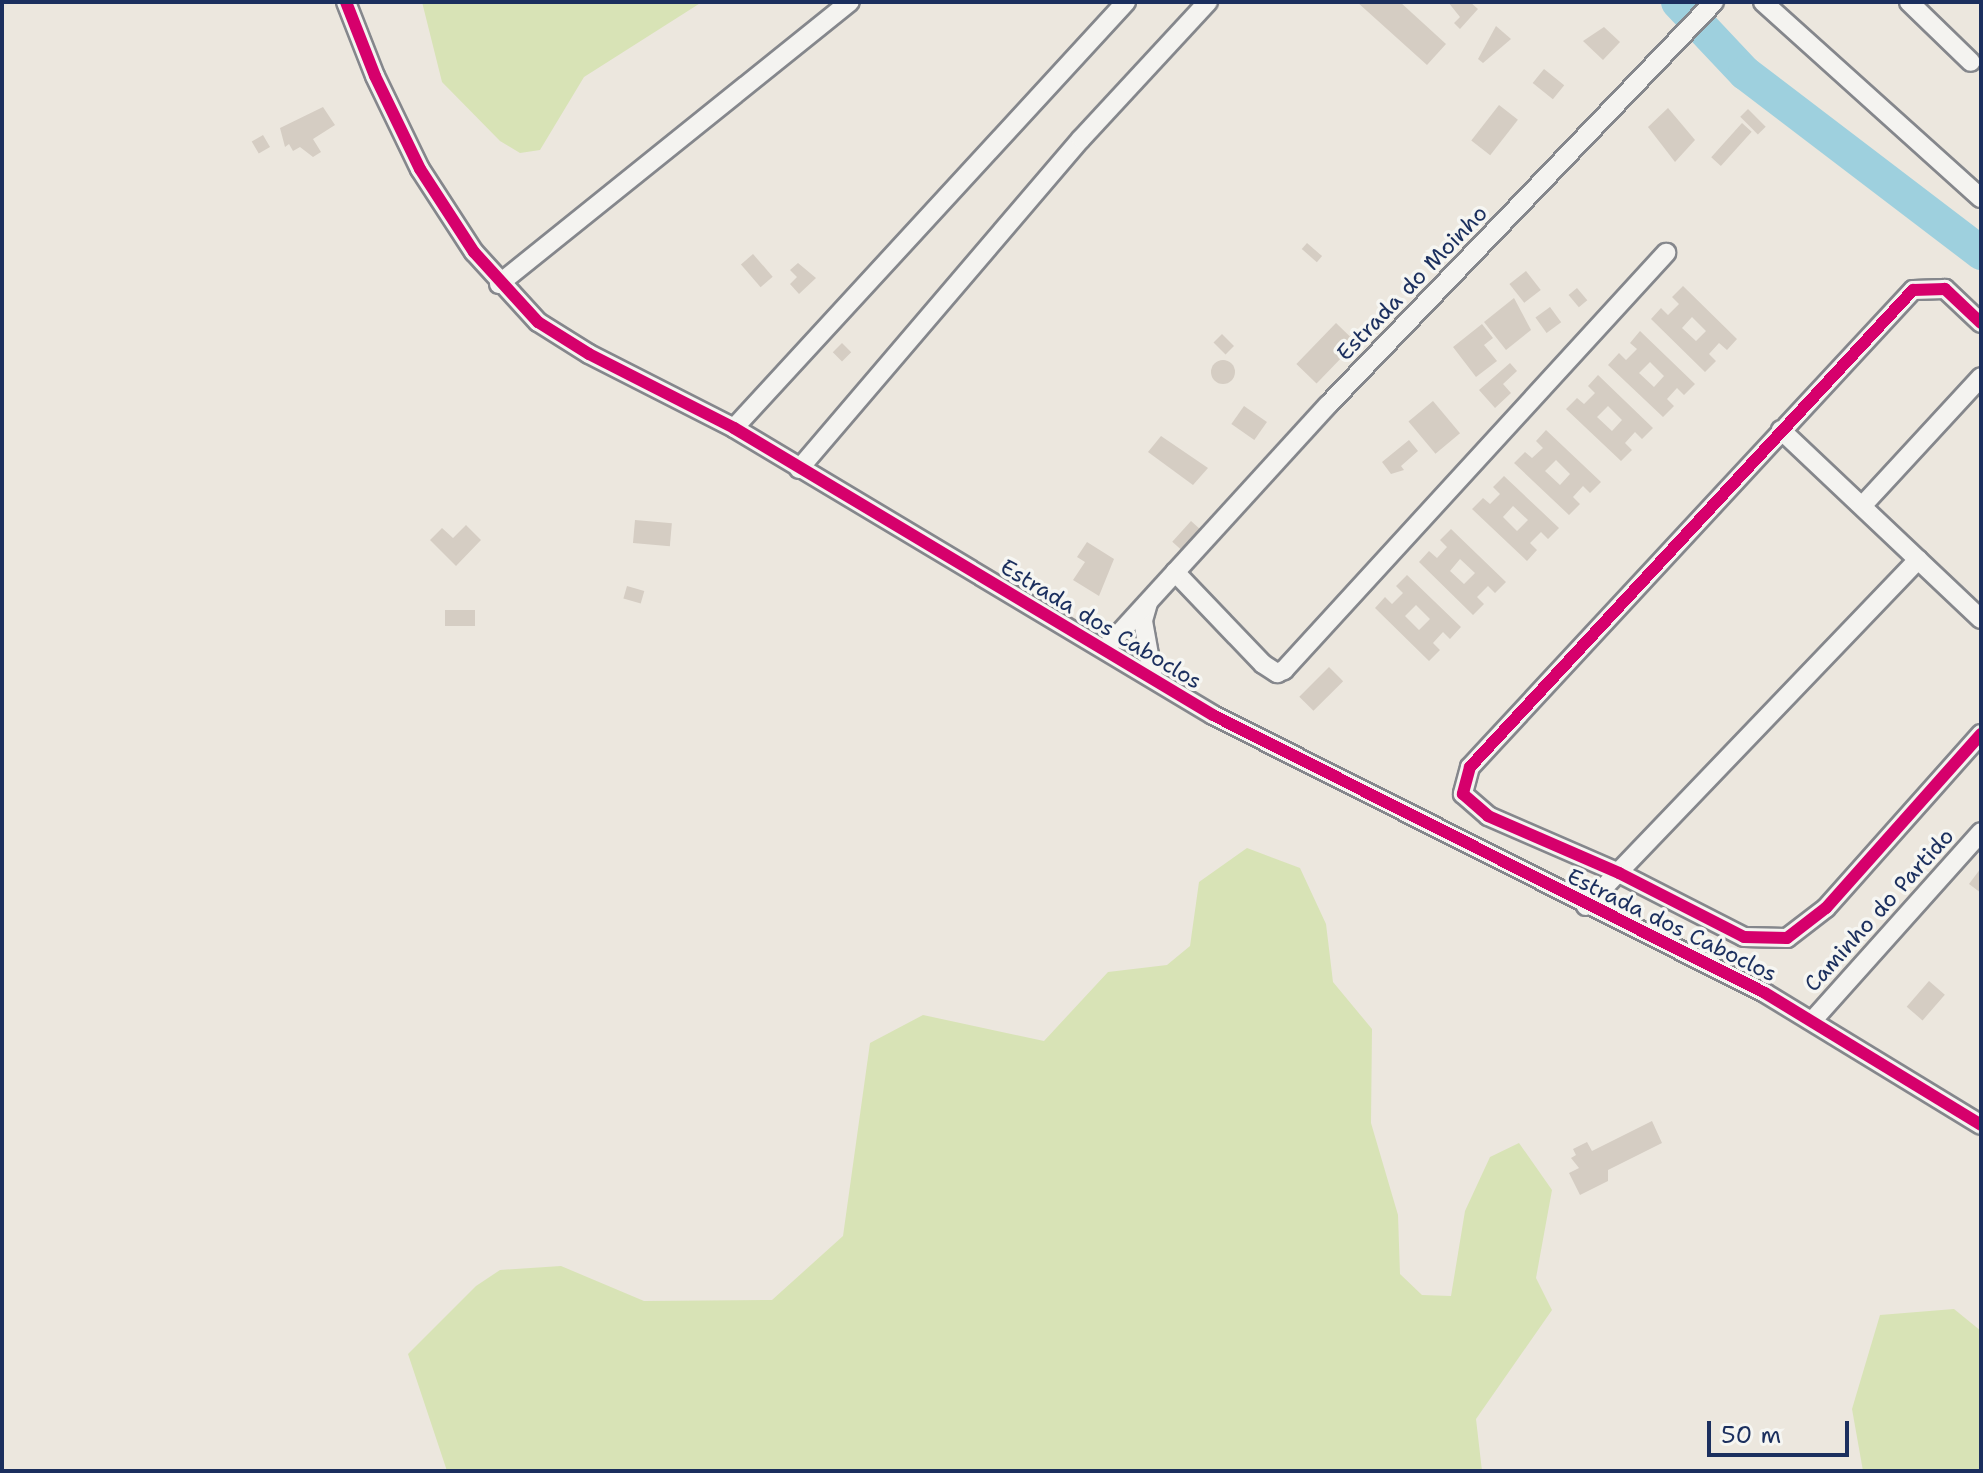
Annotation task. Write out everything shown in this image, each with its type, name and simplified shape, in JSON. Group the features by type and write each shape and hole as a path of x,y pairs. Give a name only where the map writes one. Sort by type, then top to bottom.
{"street":[{"name":"Estrada dos Caboclos","path":"346,2 375,76 420,169 499,284 538,322 589,354 734,428 1106,648 1213,715 1813,1020 1981,1125"},
{"path":"499,284 850,2"},
{"path":"734,428 1126,2"},
{"path":"799,469 1081,139 1208,2"},
{"path":"1763,2 1981,198"},
{"path":"1909,2 1971,62"},
{"name":"Estrada do Moinho","path":"1106,648 1328,405 1713,3"},
{"path":"1175,572 1263,664 1277,673 1284,670 1666,253"},
{"path":"1981,323 1945,289 1913,290 1470,767 1463,782 1463,794 1488,816 1619,873 1744,937 1787,938 1826,908 1981,734"},
{"path":"1863,505 1981,377"},
{"path":"1781,430 1981,619"},
{"path":"1586,906 1918,560"},
{"path":"1149,601 1143,621 1153,677"},
{"name":"Caminho do Partido","path":"1813,1020 1981,832"}],"green space":[{"path":"422,2 702,2 584,77 540,150 520,153 500,141 442,82"},
{"path":"1247,848 1300,868 1326,924 1333,982 1372,1029 1371,1123 1398,1215 1400,1274 1422,1295 1451,1296 1465,1211 1490,1157 1519,1143 1552,1190 1536,1278 1552,1310 1476,1419 1482,1471 447,1471 408,1354 476,1286 500,1270 561,1266 644,1301 772,1300 843,1236 870,1043 923,1015 1044,1041 1108,972 1167,965 1190,946 1199,882"},
{"path":"1954,1309 1981,1331 1981,1471 1863,1471 1852,1409 1880,1315"}],"building":[{"path":"1357,2 1400,2 1446,44 1427,65"},
{"path":"1448,2 1470,2 1478,9 1460,29 1454,23 1460,17"},
{"path":"1496,26 1511,39 1483,63 1478,59"},
{"path":"1604,27 1620,42 1603,60 1583,41"},
{"path":"1544,69 1564,85 1553,99 1533,83"},
{"path":"1499,105 1518,120 1490,155 1471,140"},
{"path":"323,107 335,125 313,139 321,152 313,157 300,147 293,151 289,144 285,147 280,128"},
{"path":"1668,108 1695,140 1675,162 1648,127"},
{"path":"1748,109 1766,127 1758,134 1740,117"},
{"path":"1742,123 1752,132 1721,166 1711,157"},
{"path":"263,135 270,147 259,154 252,142"},
{"path":"1307,243 1322,256 1317,262 1302,249"},
{"path":"753,254 773,277 761,287 741,264"},
{"path":"798,263 816,278 799,294 790,284 797,277 790,270"},
{"path":"1526,271 1541,290 1524,303 1509,284"},
{"path":"1683,286 1737,339 1727,350 1719,343 1709,354 1716,361 1705,372 1651,319 1661,308 1668,315 1679,304 1672,297","holes":["1692,317 1706,331 1696,341 1682,328"]},
{"path":"1577,288 1587,300 1579,307 1569,295"},
{"path":"1514,298 1531,330 1506,350 1484,322"},
{"path":"1550,307 1561,322 1547,333 1535,318"},
{"path":"1336,323 1356,342 1317,383 1296,364"},
{"path":"1482,324 1493,338 1484,345 1497,361 1476,377 1453,347"},
{"path":"1640,331 1695,384 1684,395 1677,388 1667,399 1674,406 1663,417 1608,365 1619,353 1626,360 1637,349 1630,343","holes":["1650,362 1664,376 1654,387 1639,373"]},
{"path":"1222,334 1234,346 1226,355 1214,342"},
{"path":"842,343 851,352 842,361 833,352"},
{"path":"1223,360 1234,367 1235,372 1228,383 1223,384 1212,377 1211,372 1218,361"},
{"path":"1510,363 1517,371 1503,384 1511,393 1495,408 1479,390"},
{"path":"1598,375 1653,428 1642,439 1635,432 1625,443 1632,450 1621,461 1566,409 1577,398 1584,404 1595,393 1588,386","holes":["1608,406 1622,420 1612,431 1597,417"]},
{"path":"1433,401 1460,433 1435,454 1408,422"},
{"path":"1244,406 1267,422 1254,440 1231,424"},
{"path":"1546,430 1601,482 1590,493 1583,486 1573,497 1580,504 1569,515 1514,463 1525,452 1532,458 1543,448 1536,441","holes":["1556,460 1570,474 1560,485 1545,471"]},
{"path":"1161,436 1208,468 1193,485 1148,452"},
{"path":"1409,440 1418,451 1401,466 1404,470 1391,474 1382,462"},
{"path":"1504,476 1559,528 1548,539 1541,532 1530,543 1537,550 1527,561 1472,509 1483,498 1490,504 1500,494 1493,487","holes":["1513,506 1528,520 1517,531 1503,517"]},
{"path":"635,520 672,523 670,546 633,543"},
{"path":"1191,521 1200,529 1181,550 1172,542"},
{"path":"466,525 481,540 456,566 430,540 442,528 453,538"},
{"path":"1451,529 1506,582 1495,593 1488,586 1477,597 1484,604 1473,615 1419,562 1429,551 1437,558 1447,547 1440,540","holes":["1460,559 1475,573 1464,584 1450,571"]},
{"path":"1087,542 1114,559 1099,596 1073,580 1085,562 1077,557"},
{"path":"1407,575 1461,627 1450,639 1443,632 1433,643 1440,650 1429,661 1375,608 1385,597 1392,604 1403,593 1396,586","holes":["1416,605 1430,619 1419,630 1405,616"]},
{"path":"627,586 644,591 641,603 623,598"},
{"path":"445,610 475,610 475,626 445,626"},
{"path":"1329,667 1343,681 1313,711 1299,697"},
{"path":"1981,868 1981,893 1969,884"},
{"path":"1929,981 1945,995 1923,1020 1907,1007"},
{"path":"1652,1121 1662,1143 1608,1170 1608,1181 1580,1195 1569,1173 1579,1168 1571,1158 1576,1155 1573,1149 1587,1142 1592,1151"}],"waterway":[{"path":"1678,2 1745,73 1981,253"}],"cycle path":[{"path":"346,2 375,76 420,169 474,252 538,322 589,354 734,428 1213,715 1765,993 1981,1125"},
{"path":"1981,323 1945,289 1913,290 1470,767 1463,794 1488,816 1619,873 1744,937 1787,938 1826,908 1981,734"}]}
